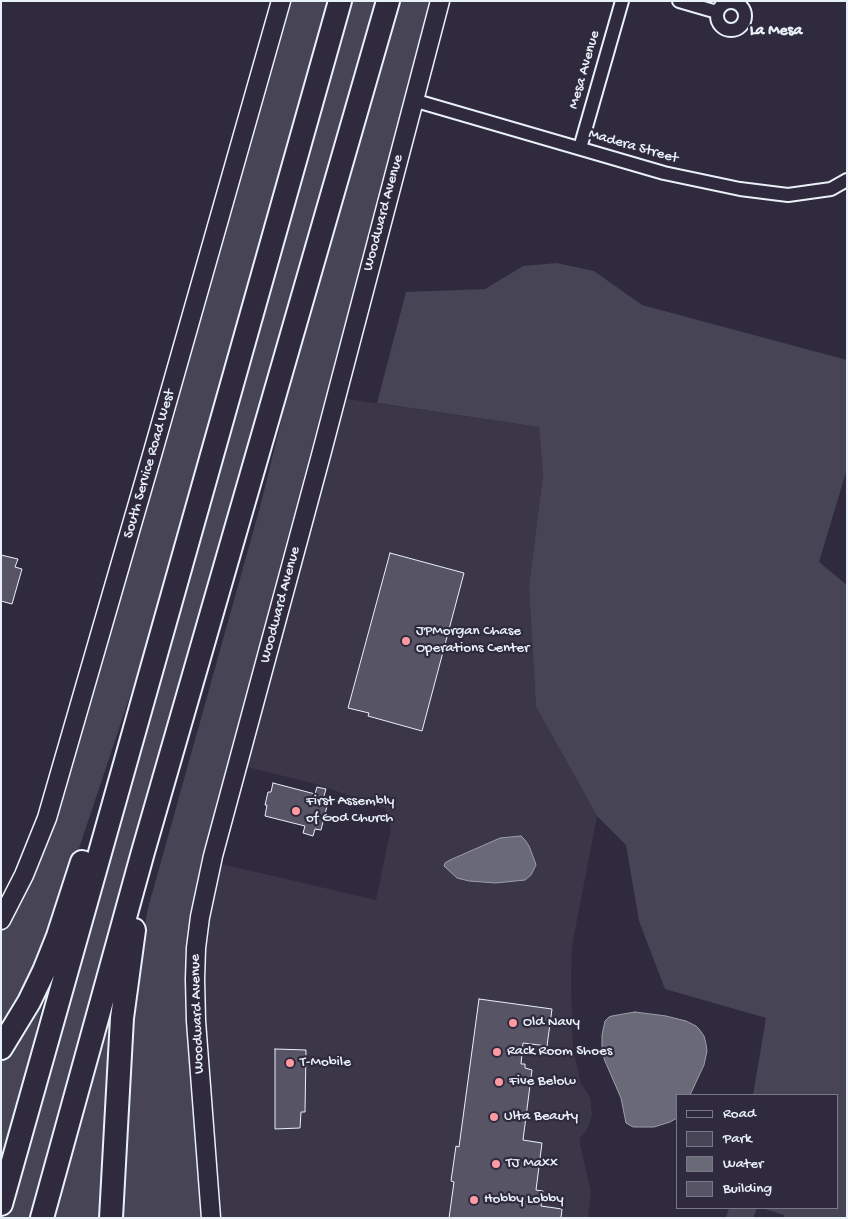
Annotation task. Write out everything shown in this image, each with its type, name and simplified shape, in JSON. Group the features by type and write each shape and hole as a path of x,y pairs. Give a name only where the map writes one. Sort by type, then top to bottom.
{"highway":[{"path":"1,1204 340,1"},
{"path":"42,1218 144,852 388,1"},
{"path":"1,1048 44,971 91,837 128,753"},
{"path":"112,1218 122,1018 144,852"}],"main road":[{"name":"South Service Road West","path":"1,920 24,875 47,818 281,1"},
{"name":"Woodward Avenue","path":"211,1218 196,1021 196,948 200,917 213,856 440,1"}],"street":[{"name":"Mesa Avenue","path":"580,148 622,1"},
{"path":"679,1 717,12"},
{"name":"Madera Street","path":"413,100 664,173 740,189 788,194 831,189 847,180"}],"shaded area":[{"path":"340,398 539,427 543,475 529,586 536,707 597,816 572,946 571,984 573,1048 581,1084 590,1097 592,1114 586,1131 580,1138 591,1192 588,1218 217,1218 203,1040 204,932 217,863 376,900 391,828 385,808 316,784 243,766"}],"green space":[{"path":"286,1 329,1 155,621 49,938 38,966 1,1031 1,927 12,910"},
{"path":"348,1 378,1 35,1218 6,1218"},
{"path":"397,1 431,1 229,757 204,854 193,906 186,973 187,1008 192,1092 207,1218 119,1218 134,995 148,908 260,507 295,365"},
{"path":"557,263 594,271 642,305 847,360 847,469 819,562 847,585 847,1218 784,1218 784,1215 765,1209 838,1209 838,1094 753,1094 766,1018 665,989 639,921 626,845 597,816 536,707 529,586 543,475 539,427 377,403 406,292 485,289 523,266"},
{"path":"49,978 6,1149 1,1165 1,1054"},
{"path":"119,988 107,1218 54,1218"},
{"path":"729,1209 757,1209 753,1218 726,1218"}],"water":[{"path":"521,836 529,846 536,865 531,875 525,880 496,883 469,881 457,878 444,866 450,860 500,838"},
{"path":"635,1012 666,1016 686,1021 696,1026 704,1036 707,1051 704,1065 690,1094 676,1094 676,1119 654,1127 633,1127 626,1123 621,1098 602,1052 602,1035 605,1021 612,1016"}],"building":[{"name":"JPMorgan Chase Operations Center","path":"390,553 464,573 422,731 368,716 369,713 348,708"},
{"path":"1,555 18,559 15,567 22,569 12,604 1,601"},
{"name":"First Assembly of God Church","path":"273,783 315,794 317,787 326,789 324,796 329,798 321,830 315,829 313,836 303,833 305,826 265,816 268,792 271,792"},
{"path":"479,999 552,1009 547,1046 523,1043 521,1064 525,1064 525,1068 532,1070 523,1140 542,1143 536,1190 543,1191 541,1206 562,1209 561,1218 449,1218 454,1182 451,1181 456,1146 459,1147"},
{"path":"275,1049 306,1050 305,1112 301,1112 300,1128 275,1129"}],"place":[{"name":"JPMorgan Chase Operations Center","path":"406,641"},
{"name":"First Assembly of God Church","path":"296,811"},
{"name":"Old Navy","path":"513,1023"},
{"name":"Rack Room Shoes","path":"497,1052"},
{"name":"T-Mobile","path":"290,1063"},
{"name":"Five Below","path":"499,1082"},
{"name":"Ulta Beauty","path":"494,1117"},
{"name":"TJ Maxx","path":"496,1164"},
{"name":"Hobby Lobby","path":"474,1200"}],"district":[{"name":"La Mesa","path":"776,32"}]}
